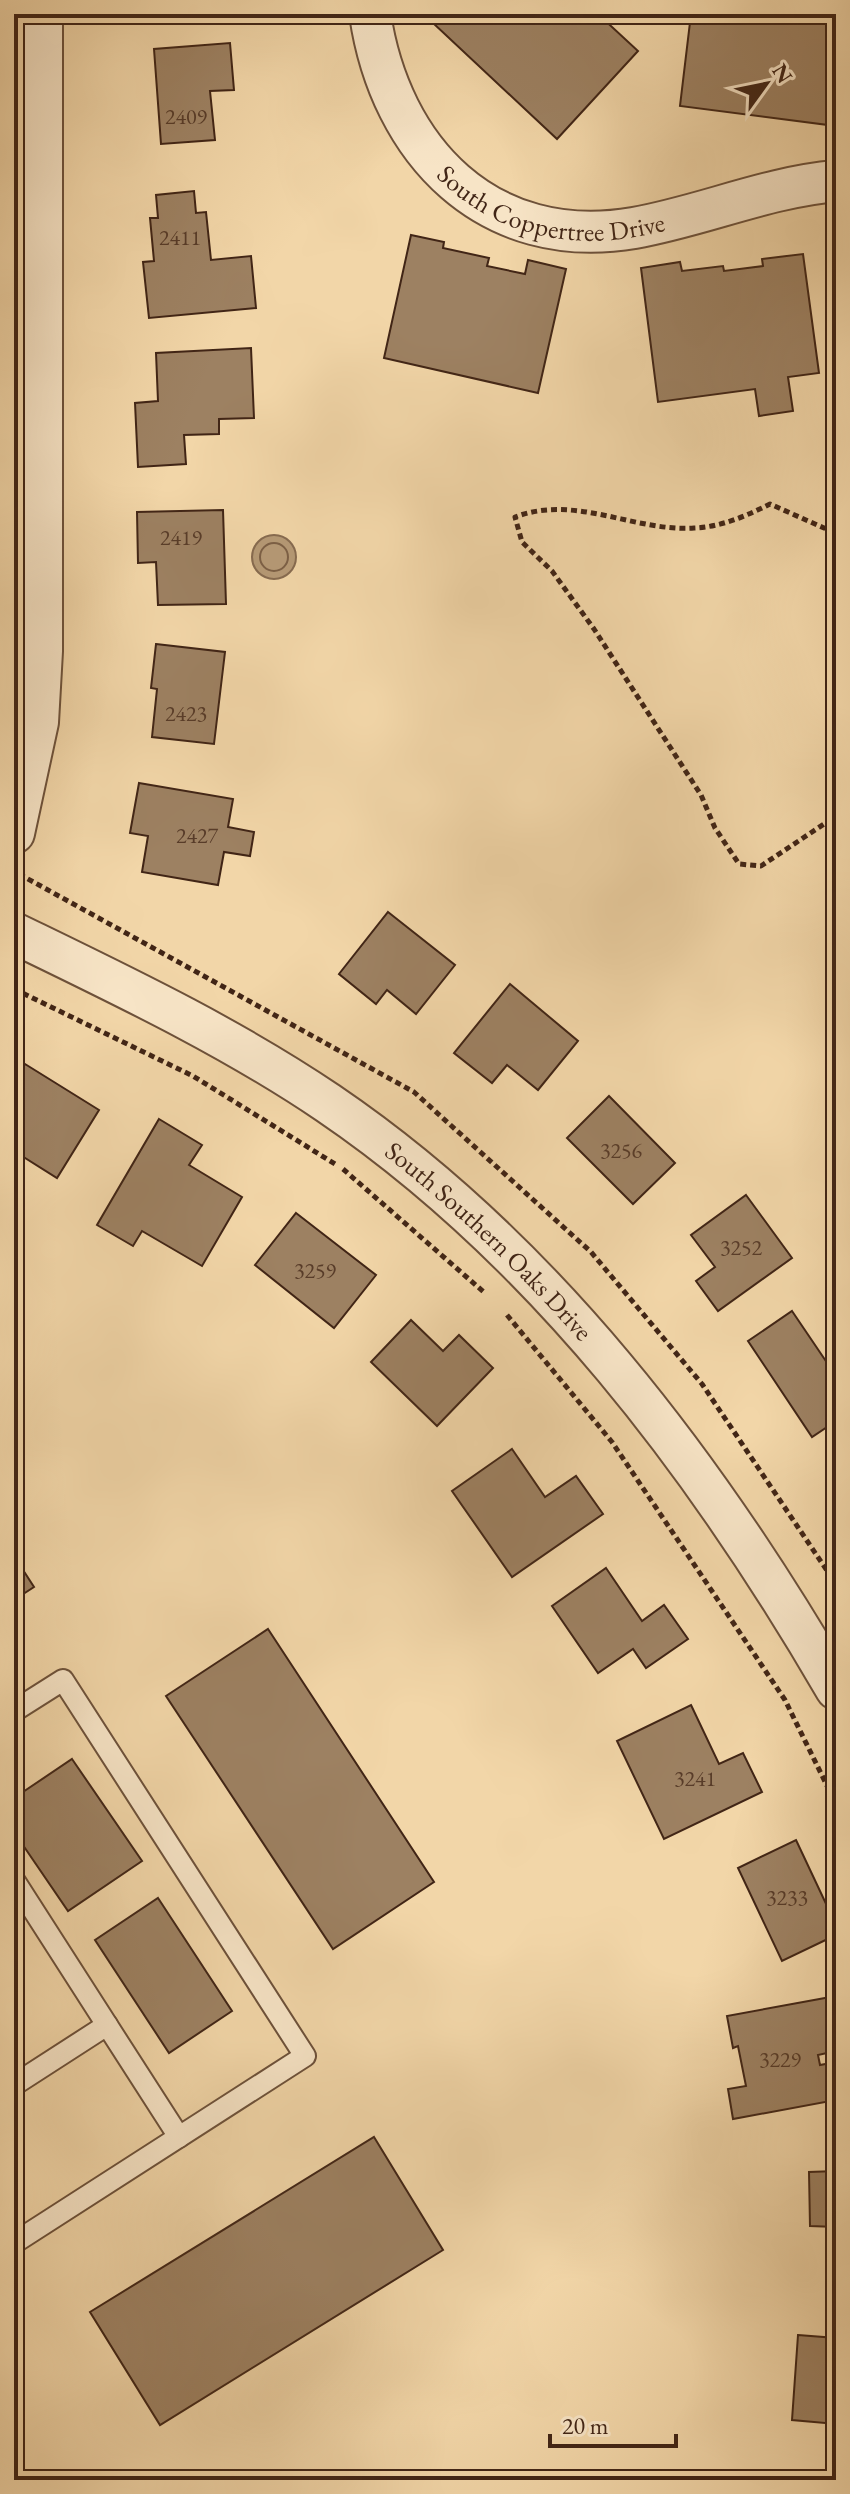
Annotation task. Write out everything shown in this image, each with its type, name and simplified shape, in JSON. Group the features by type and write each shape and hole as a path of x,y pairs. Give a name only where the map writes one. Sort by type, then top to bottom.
{"street":[{"path":"14,833 38,722 42,651 28,223 42,14"},
{"name":"South Coppertree Drive","path":"370,14 384,81 409,132 446,174 490,205 515,216 549,228 600,232 663,222 795,187 836,181"},
{"name":"South Southern Oaks Drive","path":"14,933 186,1018 267,1064 393,1151 484,1230 575,1321 643,1404 766,1578 836,1689"}],"lane":[{"path":"14,1711 63,1680 305,2056 14,2243"},
{"path":"14,1880 179,2137"},
{"path":"14,2085 107,2025"}],"path":[{"path":"836,528 824,528 770,504 733,521 692,529 554,508 515,517 522,542 552,571 594,629 701,795 715,828 739,864 761,866 836,816"},
{"path":"14,989 193,1076 339,1166 488,1296"},
{"path":"499,1306 612,1442 785,1700 836,1804"}],"water":[{"path":"274,535 290,541 296,557 290,573 274,579 258,573 252,557 258,541"}],"building":[{"path":"442,14 598,14 638,51 557,139 433,23"},
{"path":"691,14 836,14 836,126 680,106"},
{"path":"230,43 234,90 210,91 215,140 161,144 154,49"},
{"path":"194,191 196,213 206,212 211,260 251,256 256,308 149,318 143,262 154,261 150,218 158,218 156,195"},
{"path":"411,235 444,242 443,248 489,258 487,266 525,274 528,260 566,269 538,393 384,358"},
{"path":"803,254 819,373 788,377 793,411 759,416 755,389 658,402 641,268 680,262 682,271 723,266 724,271 763,266 762,259"},
{"path":"251,348 254,418 219,419 219,434 184,435 186,464 138,467 135,403 158,401 156,353"},
{"path":"223,510 226,604 158,605 156,562 138,563 137,512"},
{"path":"156,644 225,652 214,744 152,737 157,689 151,688"},
{"path":"139,783 233,799 228,827 254,832 250,856 224,852 218,885 142,872 148,836 130,833"},
{"path":"388,912 455,965 416,1014 387,990 376,1004 339,974"},
{"path":"510,984 578,1041 538,1090 507,1065 492,1083 454,1053"},
{"path":"25,1064 99,1110 57,1178 14,1151 14,1082"},
{"path":"609,1096 675,1163 633,1204 567,1138"},
{"path":"159,1119 202,1145 189,1165 242,1197 202,1266 142,1231 133,1246 97,1225"},
{"path":"746,1195 792,1258 718,1311 696,1281 715,1267 691,1235"},
{"path":"296,1213 376,1275 334,1328 255,1265"},
{"path":"792,1311 836,1376 836,1421 812,1437 748,1341"},
{"path":"411,1320 443,1351 459,1335 493,1368 437,1426 371,1362"},
{"path":"512,1449 545,1497 576,1476 603,1514 512,1577 452,1491"},
{"path":"14,1556 34,1587 14,1600"},
{"path":"606,1568 642,1621 664,1605 688,1639 646,1668 633,1649 598,1673 552,1606"},
{"path":"268,1629 434,1882 333,1949 166,1696"},
{"path":"691,1705 719,1764 743,1753 762,1792 664,1839 617,1741"},
{"path":"72,1759 142,1861 68,1911 14,1832 14,1798"},
{"path":"796,1840 836,1925 836,1935 782,1961 738,1868"},
{"path":"158,1898 232,2011 169,2053 95,1940"},
{"path":"836,1996 836,2051 818,2055 820,2065 831,2063 836,2100 733,2119 728,2089 746,2086 738,2046 733,2048 727,2016"},
{"path":"374,2137 443,2250 160,2425 90,2312"},
{"path":"836,2171 836,2227 810,2226 809,2172"},
{"path":"798,2335 836,2338 836,2424 792,2420"}]}
